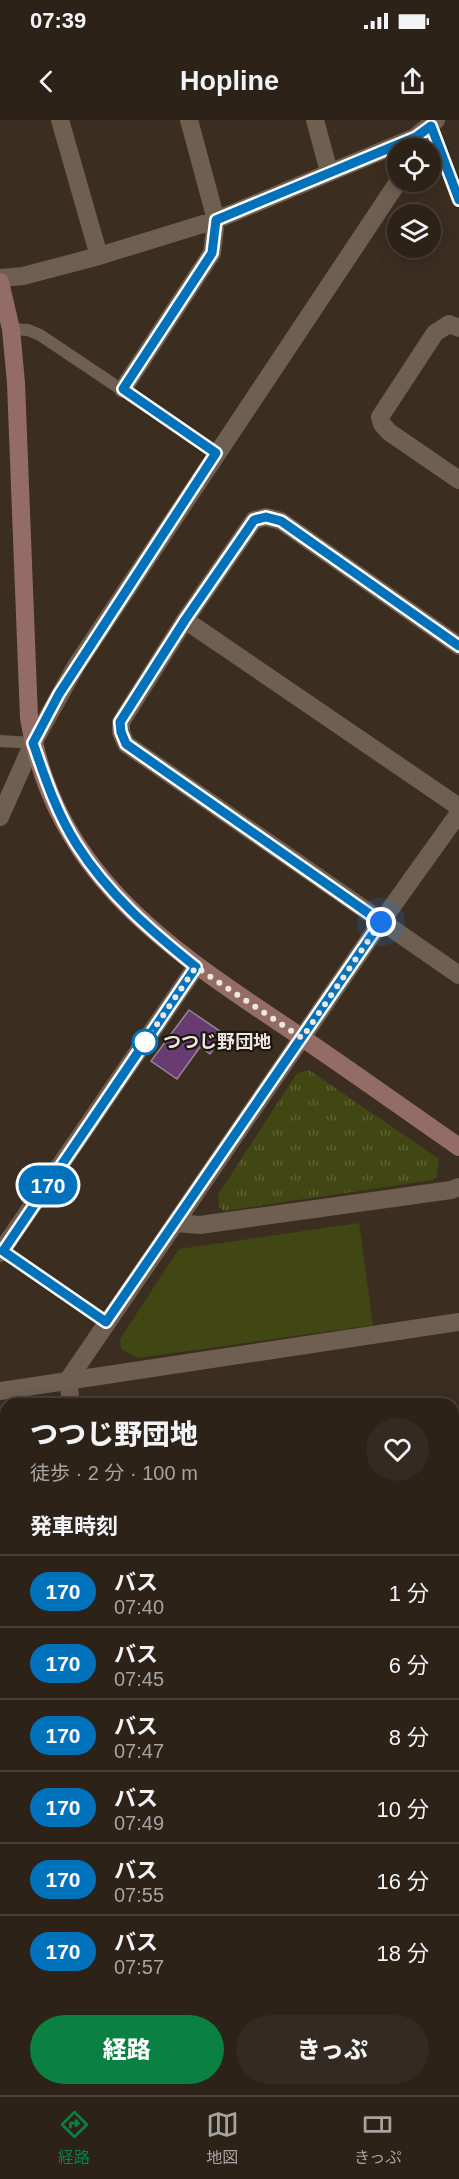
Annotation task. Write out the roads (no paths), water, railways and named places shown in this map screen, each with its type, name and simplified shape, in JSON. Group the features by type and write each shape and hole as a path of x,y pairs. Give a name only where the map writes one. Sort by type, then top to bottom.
{"street":[{"path":"60,120 99,256"},
{"path":"123,389 212,253 216,220 189,120"},
{"path":"315,120 330,172"},
{"path":"433,123 416,137 216,220 99,256 0,280 11,329 16,383 29,718 33,743 59,813 87,860 117,896 153,933 196,967 459,1147"},
{"path":"425,138 433,123"},
{"path":"0,817 33,743 70,676 391,192"},
{"path":"459,328 449,324 435,333 380,417 382,424 389,432 459,480"},
{"path":"459,646 281,521 266,517 254,520 185,620 120,722 126,744 459,975"},
{"path":"185,620 459,807"},
{"path":"70,1398 68,1380 106,1322 381,922 459,813"},
{"path":"2,1252 196,967"},
{"path":"176,1222 200,1225 451,1190 459,1187"},
{"path":"0,1390 459,1322"}],"lane":[{"path":"433,123 459,200"},
{"path":"11,329 28,330 40,334 216,453"},
{"path":"0,741 33,743"},
{"path":"2,1252 106,1322"}],"place":[{"name":"つつじ野団地","path":"145,1042"}]}
